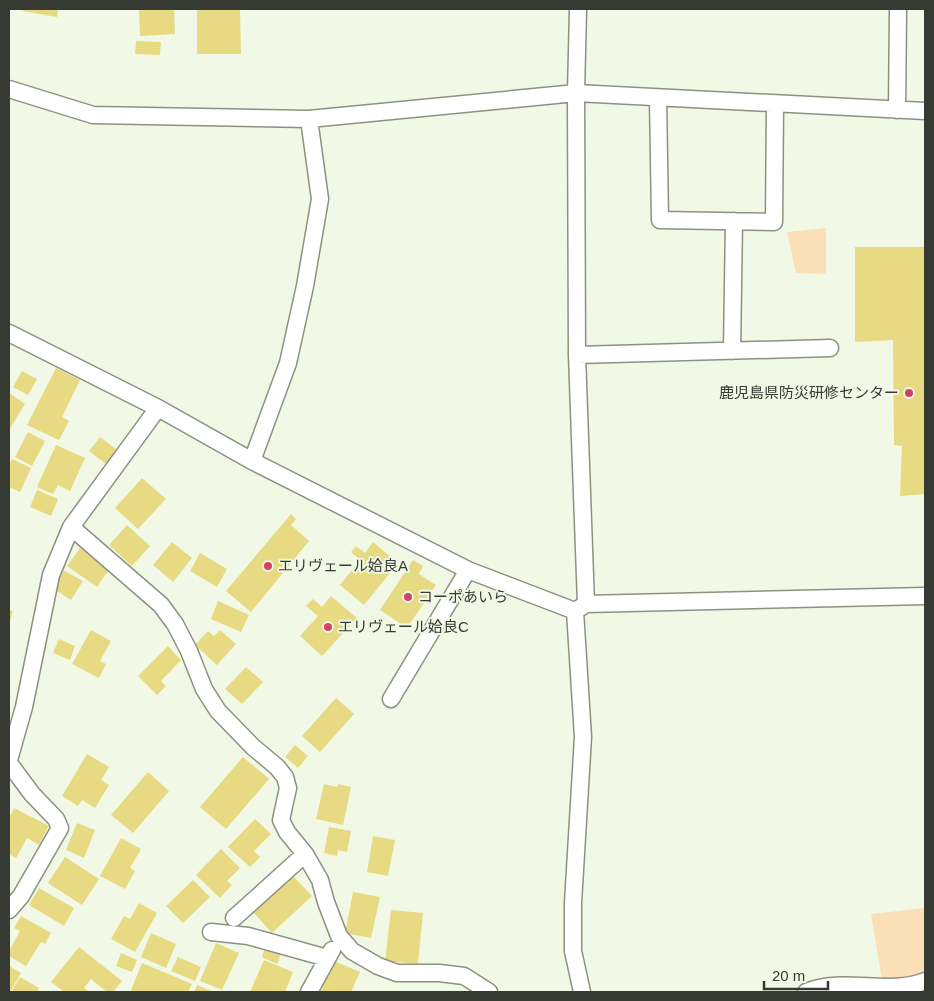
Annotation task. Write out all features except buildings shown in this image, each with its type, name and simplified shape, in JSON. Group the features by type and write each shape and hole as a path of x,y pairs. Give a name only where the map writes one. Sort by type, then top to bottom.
{"street":[{"path":"578,9 576,93 577,355 583,737 573,902 573,951 582,992"},
{"path":"897,110 898,9"},
{"path":"9,90 93,115 309,119 576,93 925,111"},
{"path":"658,98 660,220 774,222 774,104"},
{"path":"252,461 288,363 305,286 320,198 309,119"},
{"path":"732,351 734,221"},
{"path":"9,333 158,408 252,461 468,570 581,607 925,596"},
{"path":"577,355 830,348"},
{"path":"9,910 21,896 60,828 56,819 32,794 9,761 16,704 51,575 71,527 158,408"},
{"path":"71,527 161,606 175,624 189,651 204,690 218,711 253,747 277,767 285,777 288,788 281,820 287,832 304,854 320,880 339,936 352,951 378,966 397,973 439,973 464,976 489,992"},
{"path":"391,699 468,570"},
{"path":"234,918 304,854"},
{"path":"211,932 248,936 327,958"},
{"path":"309,992 339,936"},
{"path":"806,992 813,989 842,985 876,987 915,986 925,981"}],"shaded area":[{"path":"826,228 826,274 796,273 787,232"},
{"path":"925,908 925,992 884,992 871,914"}],"place":[{"name":"鹿児島県防災研修センター","path":"909,393"},
{"name":"エリヴェール姶良A","path":"268,566"},
{"name":"コーポあいら","path":"408,597"},
{"name":"エリヴェール姶良C","path":"328,627"}]}
